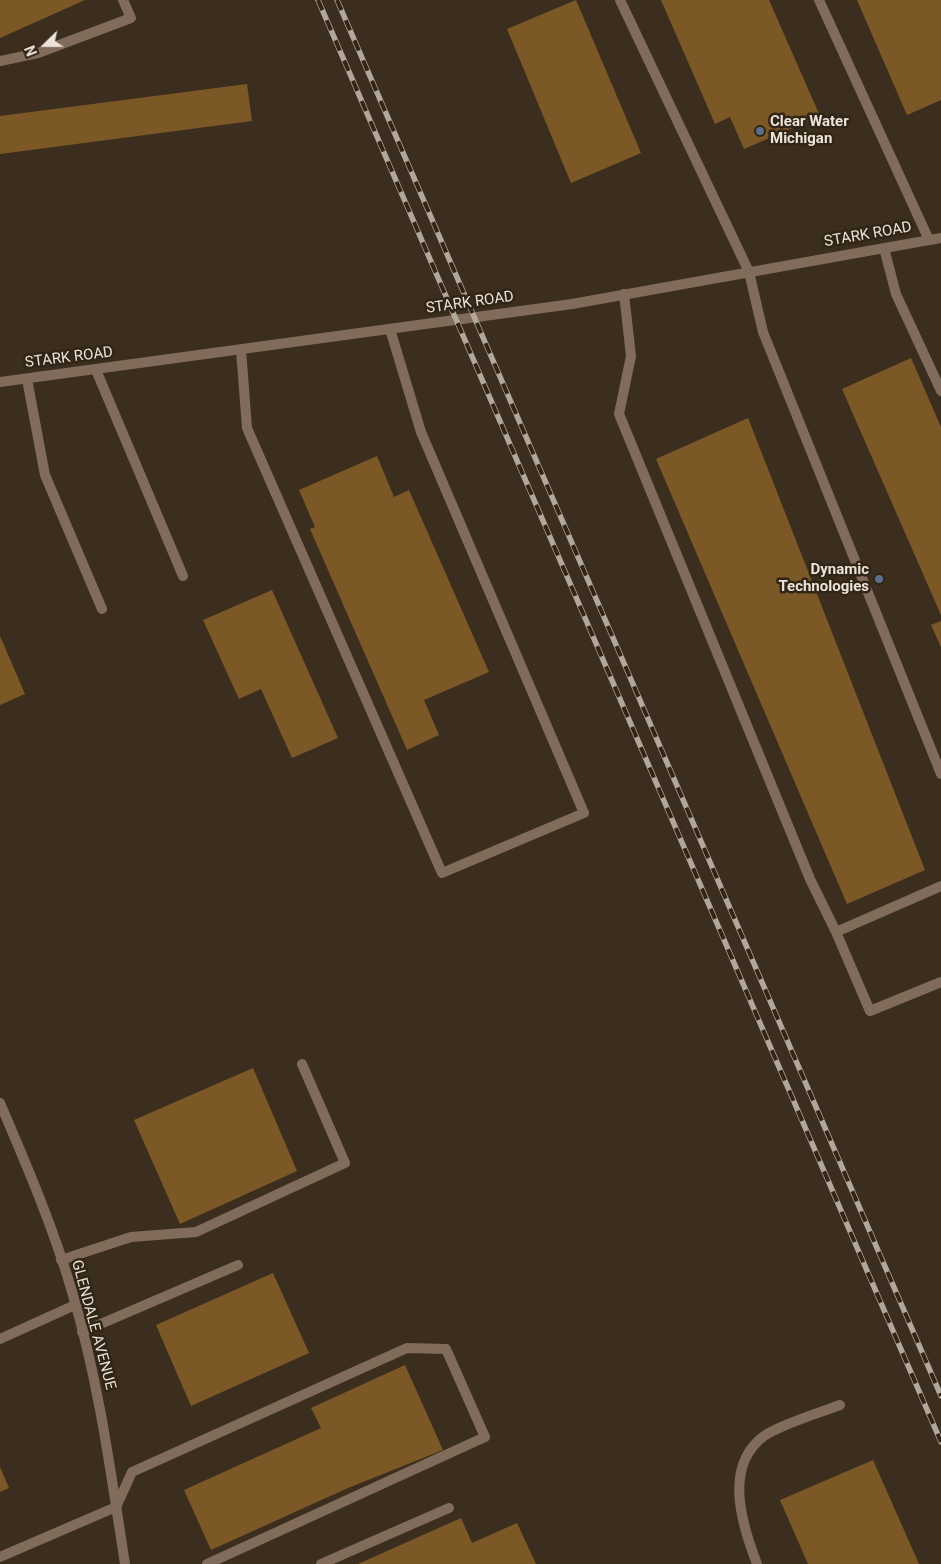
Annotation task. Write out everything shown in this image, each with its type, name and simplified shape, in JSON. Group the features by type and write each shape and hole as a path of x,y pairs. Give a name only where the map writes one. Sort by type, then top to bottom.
{"street":[{"path":"0,61 38,53 131,18 123,0"},
{"path":"620,0 749,272 763,332 941,774"},
{"path":"819,0 929,240"},
{"name":"STARK ROAD","path":"0,382 390,329 624,294 941,238"},
{"path":"884,248 896,294 941,391"},
{"path":"624,294 631,356 619,414 810,879 836,932 870,1010 941,982"},
{"path":"241,350 247,428 442,873 584,813 421,432 390,329"},
{"path":"96,370 183,576"},
{"path":"27,379 45,475 102,608"},
{"path":"836,932 941,886"},
{"path":"61,1260 131,1237 196,1232 345,1163 302,1064"},
{"name":"GLENDALE AVENUE","path":"0,1103 42,1202 75,1305 92,1372 125,1564"},
{"path":"82,1332 238,1265"},
{"path":"0,1339 75,1305"},
{"path":"0,1556 116,1507 132,1472 407,1348 446,1349 484,1437 207,1564"},
{"path":"757,1564 743,1529 739,1483 746,1453 765,1435 840,1405"},
{"path":"321,1564 449,1508"}],"building":[{"path":"0,0 85,0 0,38"},
{"path":"576,0 641,153 571,183 507,29"},
{"path":"661,0 769,0 820,116 744,149 730,117 715,124"},
{"path":"857,0 941,0 941,100 907,115"},
{"path":"247,84 252,121 0,154 0,116"},
{"path":"911,358 941,427 941,615 842,389"},
{"path":"748,418 925,870 847,904 656,459"},
{"path":"377,456 394,497 409,490 489,672 424,700 439,735 407,750 310,529 315,527 299,490"},
{"path":"272,590 338,738 292,758 261,689 239,699 203,620"},
{"path":"941,621 941,647 931,625"},
{"path":"0,636 25,694 0,705"},
{"path":"253,1068 297,1171 180,1224 134,1120"},
{"path":"273,1273 309,1353 191,1406 156,1325"},
{"path":"405,1365 443,1450 348,1488 211,1550 184,1490 321,1428 311,1408"},
{"path":"873,1460 919,1564 808,1564 780,1500"},
{"path":"0,1467 9,1488 0,1492"},
{"path":"461,1518 472,1543 517,1523 536,1564 358,1564"}],"railway":[{"path":"318,0 941,1442"},
{"path":"337,0 941,1396"}],"place":[{"name":"Clear Water Michigan","path":"760,131"},
{"name":"Dynamic Technologies","path":"879,579"}]}
